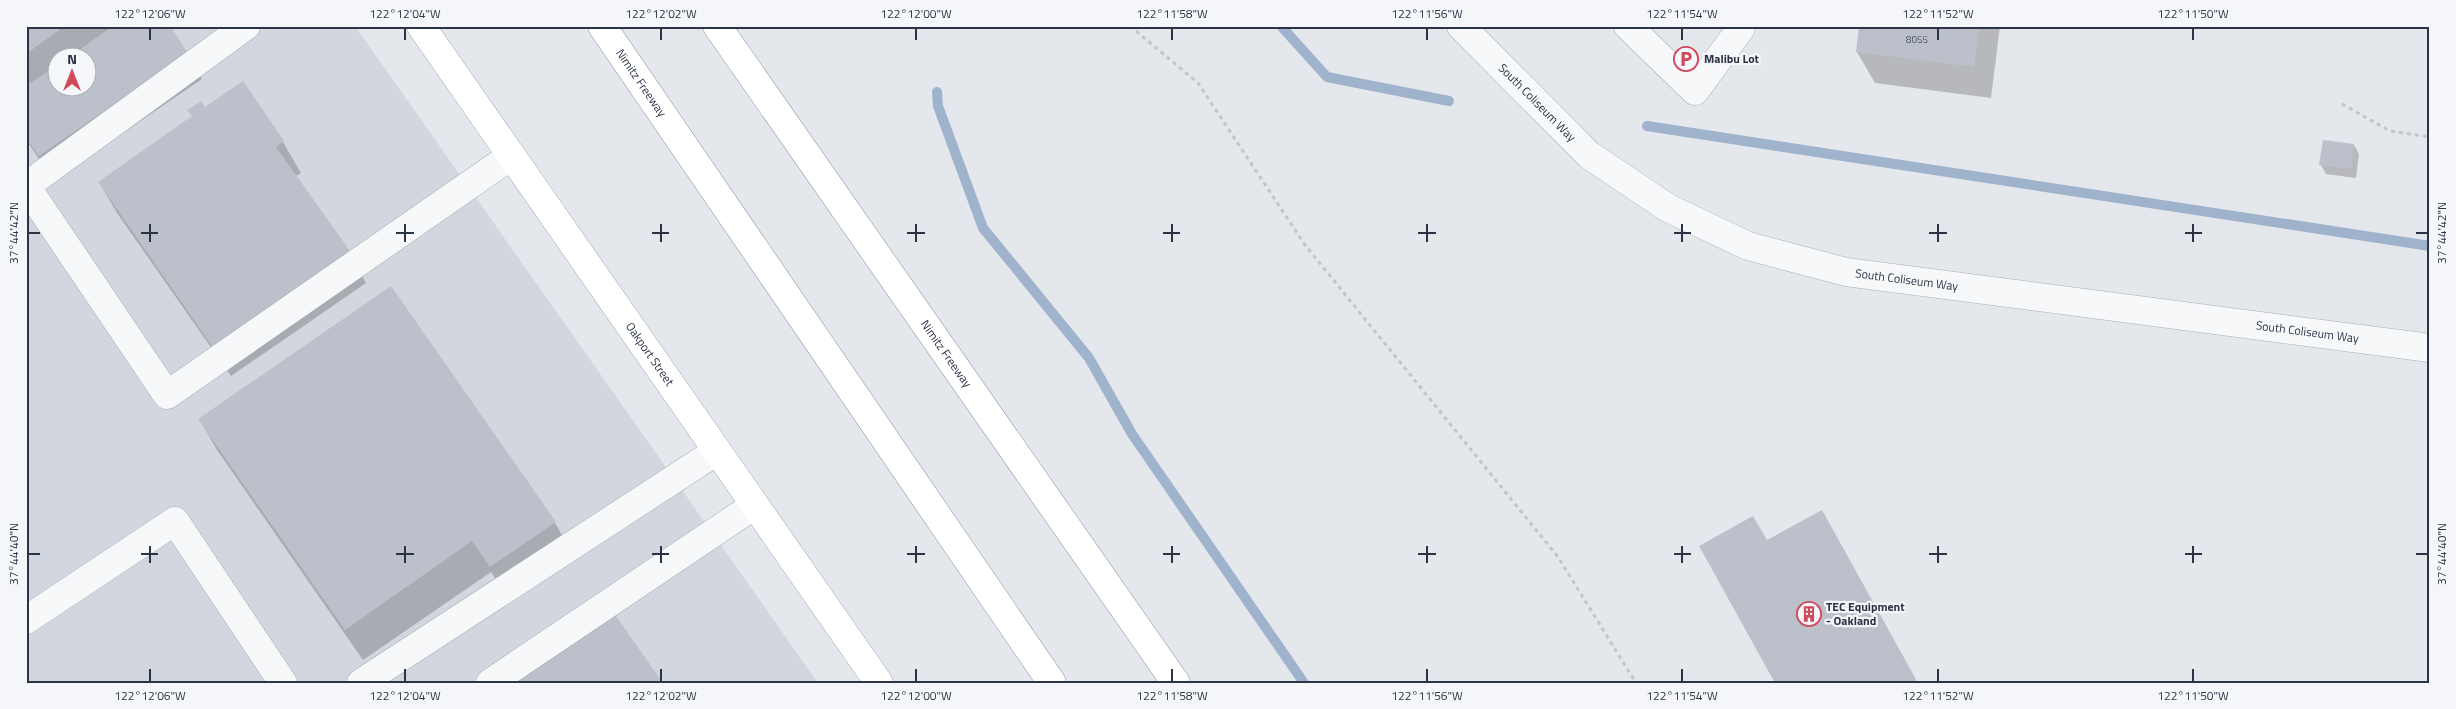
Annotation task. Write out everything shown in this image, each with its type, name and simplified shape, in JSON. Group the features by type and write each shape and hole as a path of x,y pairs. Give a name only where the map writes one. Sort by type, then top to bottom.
{"main road":[{"name":"Oakport Street","path":"421,26 879,683"},
{"name":"Nimitz Freeway","path":"602,26 1052,683"},
{"name":"Nimitz Freeway","path":"717,26 1176,683"}],"street":[{"path":"246,26 26,186 167,395 512,156"},
{"name":"South Coliseum Way","path":"1461,26 1524,92 1589,155 1668,208 1748,246 1846,272 2430,348"},
{"path":"1628,26 1694,91 1741,28 1740,26"},
{"path":"361,683 716,450"},
{"path":"490,683 755,505"},
{"path":"26,620 175,521 283,683"}],"path":[{"path":"1130,26 1198,83 1305,245 1558,557 1636,683"},
{"path":"2342,104 2390,131 2430,137"}],"shaded area":[{"path":"26,26 355,26 818,683 26,683"}],"building":[{"path":"26,26 65,26 26,54"},
{"path":"113,26 170,26 188,53 39,156 26,138 26,86 48,72 48,98 98,98 98,48 82,48"},
{"path":"1859,26 1979,26 1974,67 1856,52"},
{"path":"243,81 284,141 276,147 350,251 212,346 98,182 192,116 187,110 201,101 205,107"},
{"path":"2323,140 2354,144 2351,169 2319,165"},
{"path":"391,286 556,522 490,567 472,541 345,630 198,419"},
{"name":"TEC Equipment - Oakland","path":"1822,510 1918,683 1775,683 1699,546 1753,516 1767,540"},
{"path":"613,612 663,683 512,683"}],"waterway":[{"path":"1281,26 1327,77 1449,101"},
{"path":"937,92 938,106 983,228 1089,358 1132,434 1304,683"},
{"path":"1647,126 2430,246"}],"place":[{"name":"Malibu Lot","path":"1686,59"},
{"name":"TEC Equipment - Oakland","path":"1809,614"}]}
